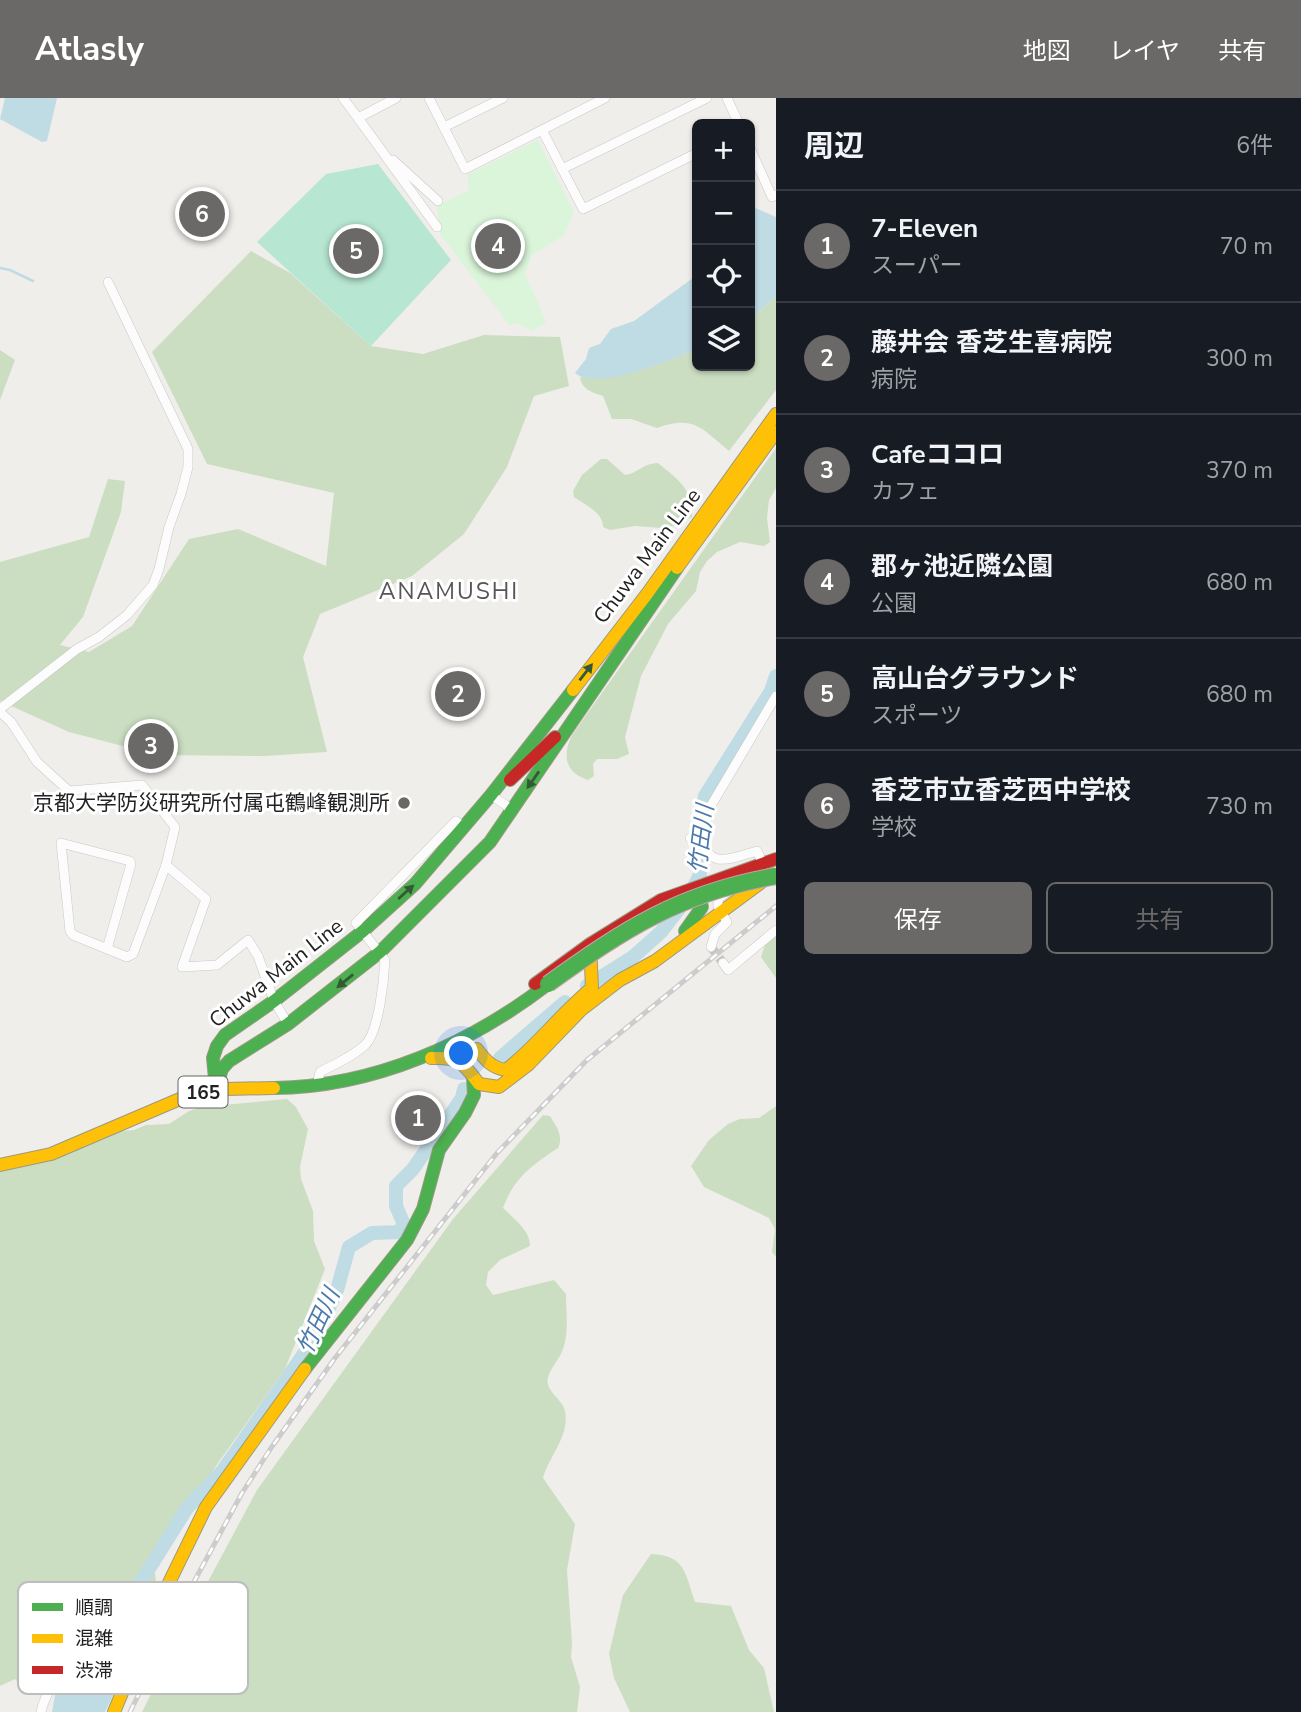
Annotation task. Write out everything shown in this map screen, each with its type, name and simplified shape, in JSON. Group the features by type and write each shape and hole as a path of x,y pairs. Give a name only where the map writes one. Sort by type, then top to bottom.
{"main road":[{"name":"Chuwa Main Line","path":"216,1089 213,1058 217,1046 235,1027 274,1001 363,931 415,884 491,795 647,594 776,414"},
{"name":"Chuwa Main Line","path":"216,1089 222,1069 229,1061 288,1024 380,952 490,842 644,614 776,432"},
{"path":"491,795 498,793 570,723"},
{"path":"620,980 655,961 722,911 773,868"},
{"path":"682,892 695,892 699,895 702,907 684,931 581,1010 528,1065 499,1087 488,1087 473,1078 463,1063 471,1045 513,1017 527,1000 602,945 651,914 727,885 773,868"},
{"name":"165","path":"0,1165 51,1154 181,1098 216,1089 317,1086 471,1045 469,1031 631,917 682,892 773,868"},
{"path":"471,1045 489,1066 496,1070 506,1070 519,1060 593,982 590,944"},
{"name":"165","path":"415,1060 484,1020"},
{"path":"471,1045 488,1087"},
{"name":"165","path":"415,1060 441,1056 452,1057 463,1063"},
{"path":"169,1582 206,1507 307,1366 407,1241 423,1209 439,1150 474,1095 473,1078"},
{"path":"465,1113 478,1104 488,1087"},
{"path":"114,1712 122,1694"}],"street":[{"path":"343,98 437,227"},
{"path":"358,118 396,98"},
{"path":"429,98 465,169 605,98"},
{"path":"444,127 503,98"},
{"path":"562,169 707,98"},
{"path":"727,98 737,119"},
{"path":"542,130 583,209 692,155"},
{"path":"380,148 438,201"},
{"path":"755,159 772,197 776,195"},
{"path":"107,949 130,861 61,843 70,931 73,935 107,949 128,957 133,954 166,865 175,827 142,785 69,790 37,762 0,710 77,649 100,636 142,600 153,585 159,569 188,467 188,449 108,282"},
{"path":"773,868 757,851 722,859 709,854 705,822 712,804 776,696"},
{"path":"491,795 507,806 510,812"},
{"path":"690,838 705,837"},
{"path":"166,865 206,899 182,967 218,965 248,940 258,956 274,1001 288,1024"},
{"path":"711,947 715,934 727,922 722,911"},
{"path":"723,963 728,970 776,930"},
{"path":"317,1086 320,1072 348,1057 368,1042 376,1020 385,960 363,931"},
{"path":"41,1712 48,1694"}],"green space":[{"path":"538,140 574,212 564,235 531,256 525,274 546,322 533,331 517,323 510,326 440,234 437,206 469,190 467,175"},
{"path":"378,164 451,260 371,346 257,242 326,174"},
{"path":"251,251 290,273 371,346 423,354 484,335 560,337 569,386 534,396 507,467 464,534 412,576 320,614 303,657 327,752 264,756 157,755 69,732 0,701 0,562 89,537 108,479 125,481 121,512 83,617 60,645 89,652 132,626 189,539 238,529 326,566 334,493 207,464 152,352"},
{"path":"776,297 776,390 729,451 704,430 689,424 670,424 657,428 631,419 612,419 603,396 588,390 581,381 580,377 611,376 640,370 692,351 692,371 755,371 755,315"},
{"path":"0,350 15,360 0,400"},
{"path":"776,448 776,488 769,500 767,518 770,542 764,546 740,542 717,552 707,561 700,572 696,591 668,624 641,676 625,737 629,754 617,759 597,759 593,764 594,776 588,780 580,777 570,768 568,762 567,749 572,735"},
{"path":"601,459 607,459 625,475 658,463 678,480 687,492 692,517 675,526 661,528 635,526 610,530 603,527 597,513 574,497 573,491 582,475"},
{"path":"776,935 776,978 761,957 765,945"},
{"path":"287,1099 296,1107 308,1129 300,1167 301,1179 313,1211 314,1241 325,1269 285,1369 218,1463 154,1565 156,1582 18,1582 18,1683 15,1679 0,1686 0,1168 122,1131 146,1125 169,1124 201,1107"},
{"path":"776,1106 776,1257 772,1252 775,1229 769,1218 704,1187 691,1166 709,1140 728,1124 740,1119 759,1118"},
{"path":"543,1115 550,1116 560,1135 558,1148 518,1180 503,1208 525,1230 530,1246 500,1260 488,1272 486,1285 493,1295 554,1280 566,1294 565,1342 562,1353 549,1374 548,1382 551,1391 564,1407 565,1429 543,1478 575,1524 567,1570 571,1657 580,1687 577,1712 142,1712 151,1694 248,1694 248,1582 208,1582 257,1490 453,1219"},
{"path":"651,1554 663,1555 678,1562 686,1575 695,1602 731,1606 749,1650 764,1668 774,1712 630,1712 614,1678 609,1654 623,1595"}],"water":[{"path":"5,98 57,98 47,141 42,142 0,119"},
{"path":"755,208 776,217 776,297 755,315"},
{"path":"692,279 692,351 617,376 586,378 575,373 586,359 589,348 600,344 611,329 634,321"},
{"path":"55,1694 114,1694 105,1712 52,1712"}],"waterway":[{"path":"0,268 33,281"},
{"name":"竹田川","path":"587,986 633,957 661,932 689,896 700,875 698,829 705,796 771,691 776,676"},
{"name":"竹田川","path":"500,1058 565,1002"},
{"name":"竹田川","path":"141,1582 187,1508 221,1473 315,1338 337,1290 349,1247 372,1233 401,1232 403,1222 396,1206 396,1186 413,1169 462,1098 464,1089"}],"tunnel":[{"path":"711,947 723,963"}],"railway":[{"path":"194,1582 242,1493 271,1448 335,1358 497,1153 587,1060 776,906"},
{"path":"130,1712 139,1694"}],"traffic: fast":[{"path":"217,1085 222,1069 229,1061 288,1024 380,952 490,842 677,568"},
{"path":"216,1089 213,1058 225,1035 274,1001 363,931 415,884 491,795 573,690"},
{"path":"548,984 603,946 655,915 711,892 776,876"},
{"path":"685,931 702,907 699,896 688,892"},
{"path":"274,1088 348,1080 419,1058 486,1025 548,984"},
{"path":"305,1369 407,1240 423,1209 439,1150 474,1095 473,1078"}],"traffic: slow":[{"path":"573,690 647,594 776,414"},
{"path":"677,568 776,432"},
{"path":"431,1058 460,1062 479,1084 499,1087 528,1065 581,1010 620,980 655,961 767,878"},
{"path":"477,1049 489,1063 506,1070 528,1051 592,988 590,944"},
{"path":"0,1165 51,1154 194,1093 274,1088"},
{"path":"169,1582 206,1507 305,1369"},
{"path":"114,1712 122,1694"}],"traffic: jam":[{"path":"510,780 555,737"},
{"path":"535,984 590,944 661,900 776,859"}],"place":[{"name":"香芝市立香芝西中学校","path":"202,214"},
{"name":"郡ヶ池近隣公園","path":"498,246"},
{"name":"高山台グラウンド","path":"356,251"},
{"name":"藤井会 香芝生喜病院","path":"458,694"},
{"name":"Cafeココロ","path":"151,746"},
{"name":"京都大学防災研究所付属屯鶴峰観測所","path":"404,803"},
{"name":"7-Eleven","path":"418,1118"}],"district":[{"name":"ANAMUSHI","path":"449,591"}]}
